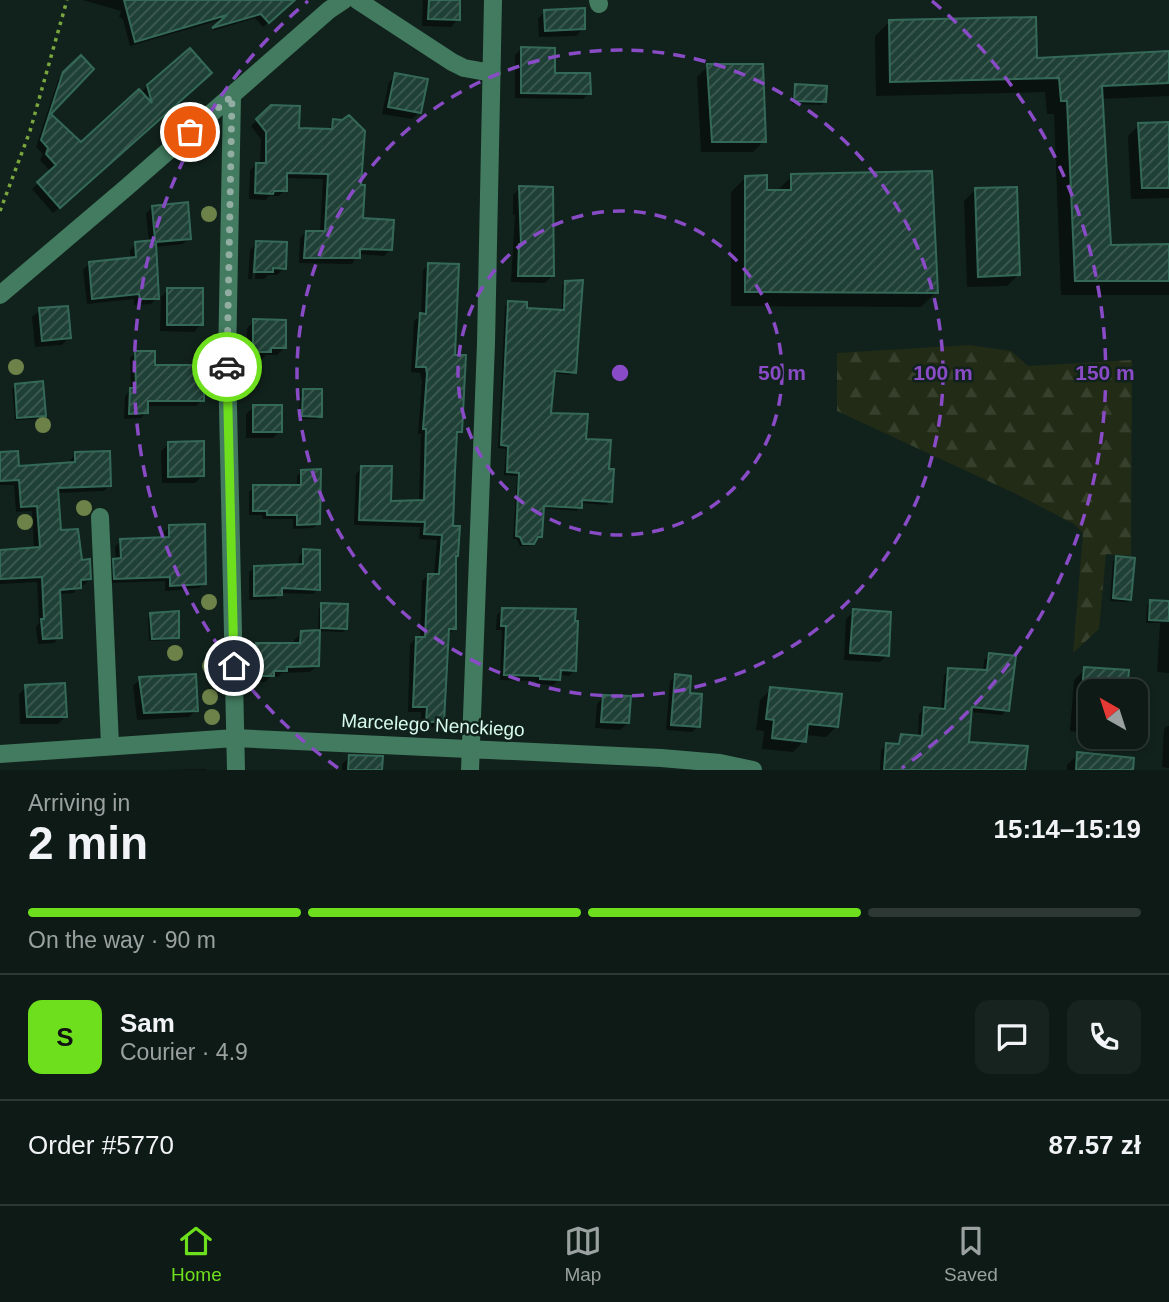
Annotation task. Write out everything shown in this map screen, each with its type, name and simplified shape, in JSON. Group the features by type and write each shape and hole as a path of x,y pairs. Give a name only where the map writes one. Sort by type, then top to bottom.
{"street":[{"path":"0,295 329,10 344,0"},
{"path":"357,0 452,62 464,68 492,73"},
{"path":"470,770 486,356 493,0"},
{"path":"232,96 227,361 236,770"},
{"path":"100,517 110,745"},
{"name":"Marcelego Nenckiego","path":"0,754 235,738 661,758 720,763 753,770"}],"path":[{"path":"0,211 30,131 67,0"}],"green space":[{"path":"969,345 1011,351 1028,366 1132,360 1131,556 1106,554 1099,629 1073,653 1083,533 1074,524 1016,494 837,411 837,353"}],"building":[{"path":"124,0 295,0 269,23 261,14 212,28 227,15 135,42"},
{"path":"429,0 460,0 460,20 428,19"},
{"path":"585,8 585,29 545,31 544,10"},
{"path":"1036,17 1037,58 1169,51 1169,83 1102,86 1111,245 1169,244 1169,281 1075,281 1067,101 1061,101 1059,78 890,82 889,20"},
{"path":"521,47 555,48 555,73 590,73 591,94 521,93"},
{"path":"190,48 212,73 60,208 37,182 56,165 46,154 48,148 41,140 63,72 81,55 94,69 51,114 81,142 139,89 152,103 147,85"},
{"path":"707,64 763,64 766,142 712,142"},
{"path":"395,73 428,79 421,113 388,107"},
{"path":"795,84 827,86 826,102 794,101"},
{"path":"271,105 300,106 299,128 332,129 333,119 342,120 349,115 365,131 361,185 365,185 363,218 394,220 392,250 360,249 360,258 304,258 306,231 325,231 328,174 287,173 287,191 274,191 273,194 255,193 256,163 266,163 266,132 256,119"},
{"path":"1169,122 1169,188 1142,188 1138,123"},
{"path":"932,171 938,293 745,292 745,176 767,175 767,190 791,190 791,174"},
{"path":"519,186 553,187 554,276 518,276 521,244"},
{"path":"1017,187 1020,275 978,277 975,188"},
{"path":"188,202 191,239 156,242 159,299 140,299 139,294 92,299 89,262 136,257 135,242 155,240 152,206"},
{"path":"256,241 287,242 286,269 273,268 273,272 254,272"},
{"path":"428,263 459,264 455,355 466,355 462,432 457,432 455,471 453,526 460,526 456,556 456,629 449,629 444,722 426,722 427,707 413,707 416,637 425,637 428,574 439,574 442,535 424,534 425,522 359,520 361,466 392,466 391,501 424,500 426,429 423,429 427,374 426,367 416,367 420,313 426,314"},
{"path":"583,280 576,373 555,371 551,413 588,414 586,439 611,440 609,469 614,469 612,502 582,500 582,508 544,506 542,537 538,537 534,544 523,544 520,537 516,536 519,473 507,472 508,446 501,445 508,301 527,302 527,308 564,310 565,281"},
{"path":"167,288 203,288 203,325 167,325"},
{"path":"68,306 71,338 42,341 39,308"},
{"path":"253,319 286,320 286,348 271,348 271,352 253,352"},
{"path":"135,351 155,351 155,365 204,365 204,401 148,401 148,413 129,414 130,388 136,388"},
{"path":"43,381 46,416 17,418 15,384"},
{"path":"303,389 322,389 322,417 302,416"},
{"path":"253,405 282,405 282,432 253,432"},
{"path":"204,441 204,476 168,477 168,442"},
{"path":"18,451 19,466 75,462 75,452 110,451 111,486 58,488 61,530 78,529 82,560 90,559 91,579 81,580 81,588 60,590 62,638 43,639 42,577 0,579 0,550 40,547 37,506 21,507 19,480 0,481 0,452"},
{"path":"321,469 320,524 297,525 297,515 267,515 267,511 253,511 253,485 301,485 301,470"},
{"path":"205,524 206,584 170,586 170,577 114,579 113,559 121,558 120,539 169,537 169,525"},
{"path":"303,549 320,550 320,590 282,588 282,595 254,596 254,566 303,564"},
{"path":"1116,556 1135,558 1131,600 1113,598"},
{"path":"1150,600 1169,601 1169,621 1149,620"},
{"path":"321,603 348,604 347,629 321,628"},
{"path":"502,608 576,609 576,671 561,670 560,680 540,679 540,676 504,675 506,626 501,626"},
{"path":"853,609 891,612 889,656 850,653"},
{"path":"179,611 179,638 152,639 150,613"},
{"path":"320,630 319,666 287,667 287,671 274,671 274,676 256,676 256,643 300,643 301,631"},
{"path":"989,653 1016,656 1009,711 972,707 969,742 1028,746 1025,770 884,770 886,743 899,744 901,734 922,736 924,707 945,709 948,668 987,670"},
{"path":"1084,667 1129,670 1128,679 1083,679"},
{"path":"196,674 198,711 144,713 139,677"},
{"path":"675,674 691,676 690,693 702,694 700,727 671,725"},
{"path":"65,683 67,717 27,717 25,685"},
{"path":"770,687 842,694 838,727 808,724 806,742 772,738 774,720 766,719"},
{"path":"603,695 631,696 629,723 601,722"},
{"path":"1077,752 1134,758 1133,770 1076,770"},
{"path":"349,755 383,756 382,770 348,770"}],"way so far":[{"path":"190,132 232,96 227,367"}],"route":[{"path":"227,367 234,666"}]}
